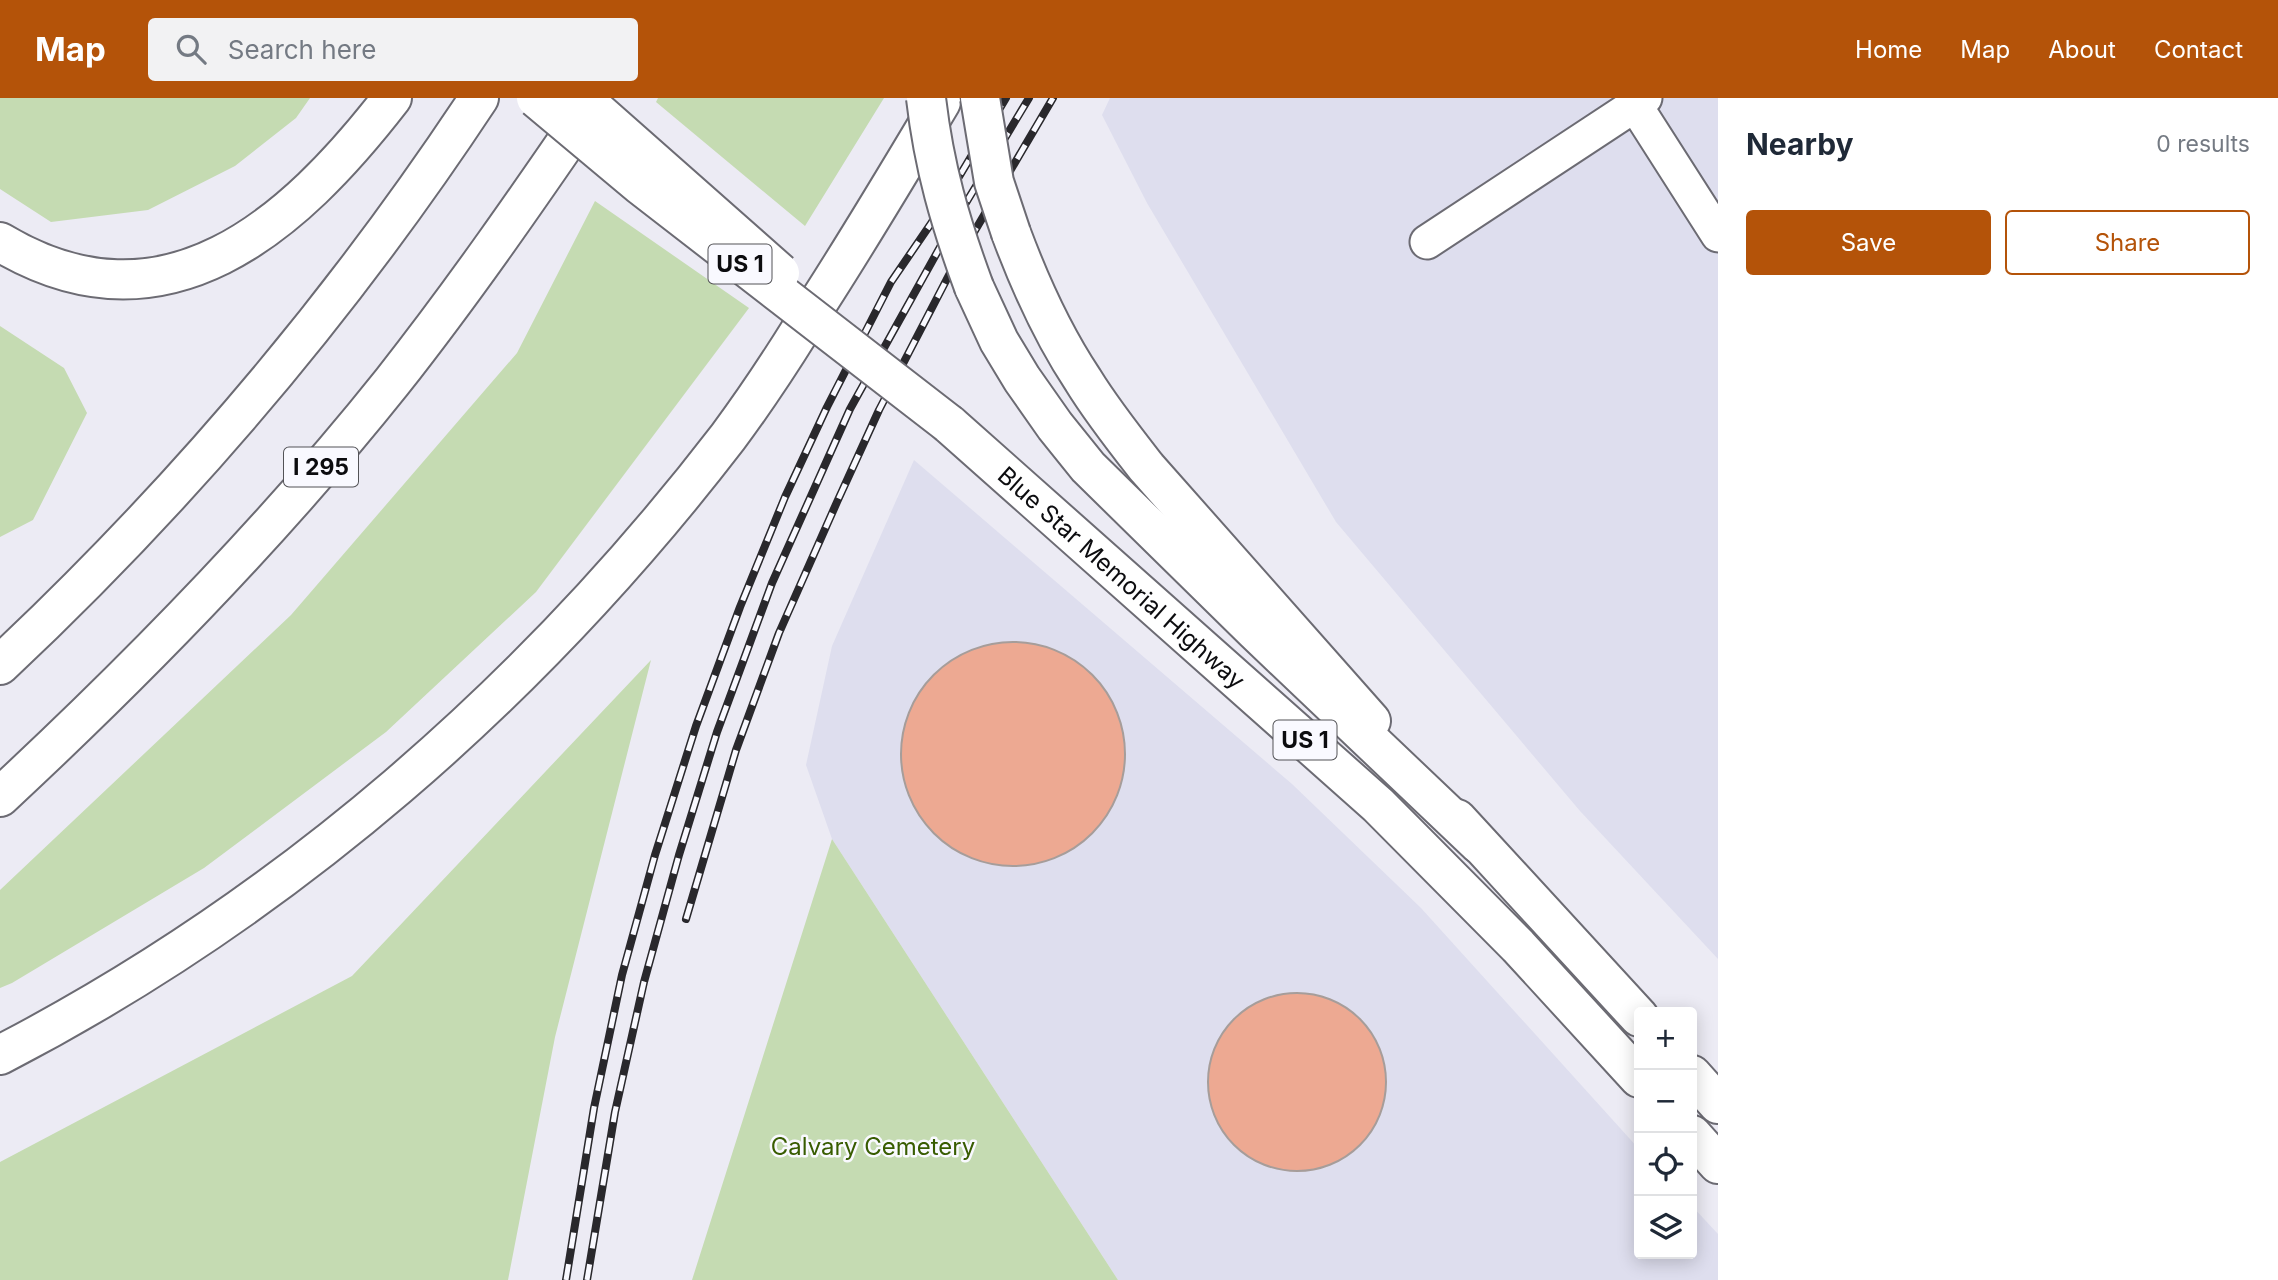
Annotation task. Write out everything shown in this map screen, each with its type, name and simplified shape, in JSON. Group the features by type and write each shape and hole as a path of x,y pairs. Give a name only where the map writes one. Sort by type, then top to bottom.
{"main road":[{"path":"0,242 51,268 82,276 150,278 185,271 219,257 251,239 283,214 316,185 392,98"},
{"path":"0,665 104,564 264,386 405,206 480,98"},
{"name":"US 1","path":"536,98 640,185 949,424"},
{"name":"Blue Star Memorial Highway","path":"582,98 1378,806 1518,946 1634,1073"},
{"name":"I 295","path":"0,797 154,650 313,476 391,382 458,295 596,98"},
{"name":"US 1","path":"926,98 932,145 943,193 974,287 999,341 1055,426 1088,467 1255,631 1479,844 1634,1012"},
{"path":"0,1055 142,975 257,898 310,858 440,749 579,614 627,561 730,434 847,258 943,98"},
{"path":"979,98 994,182 1011,233 1028,278 1081,378 1147,468 1479,844"},
{"path":"1697,1081 1718,1104"},
{"path":"1697,1141 1718,1164"}],"lane":[{"path":"1427,242 1640,101 1718,235"}],"shaded area":[{"path":"1110,98 1718,98 1718,959 1580,811 1336,522 1147,203 1102,115"},
{"path":"914,460 1292,784 1421,908 1634,1143 1634,1259 1697,1259 1697,1211 1718,1234 1718,1280 1118,1280 832,839 806,765 832,646"}],"green space":[{"path":"0,98 310,98 296,118 235,166 148,210 51,222 0,189"},
{"path":"658,98 884,98 805,226 656,102"},
{"path":"595,201 749,308 536,592 386,732 204,868 0,988 0,890 291,615 517,353"},
{"path":"0,326 64,368 87,413 33,520 0,537"},
{"path":"651,660 555,1037 508,1280 0,1280 0,1162 352,976"},
{"name":"Calvary Cemetery","path":"832,839 1118,1280 692,1280"}],"building":[{"path":"1002,642 1024,642 1066,655 1084,667 1100,683 1117,711 1125,754 1117,797 1100,825 1084,841 1056,858 1024,866 1002,866 960,853 942,841 926,825 909,797 901,765 901,743 914,701 926,683 942,667 970,650"},
{"path":"1297,993 1331,999 1360,1019 1380,1048 1386,1082 1380,1116 1360,1145 1331,1165 1297,1171 1263,1165 1234,1145 1214,1116 1208,1082 1214,1048 1234,1019 1263,999"}],"railway":[{"path":"566,1280 594,1108 622,975 655,855 696,726 740,607 785,497 827,407 891,282 932,222 1006,98"},
{"path":"587,1280 615,1112 644,982 717,732 772,583 850,409 949,231 1029,98"},
{"path":"686,919 736,750 779,633 837,502 879,410 950,273 1053,98"}]}
